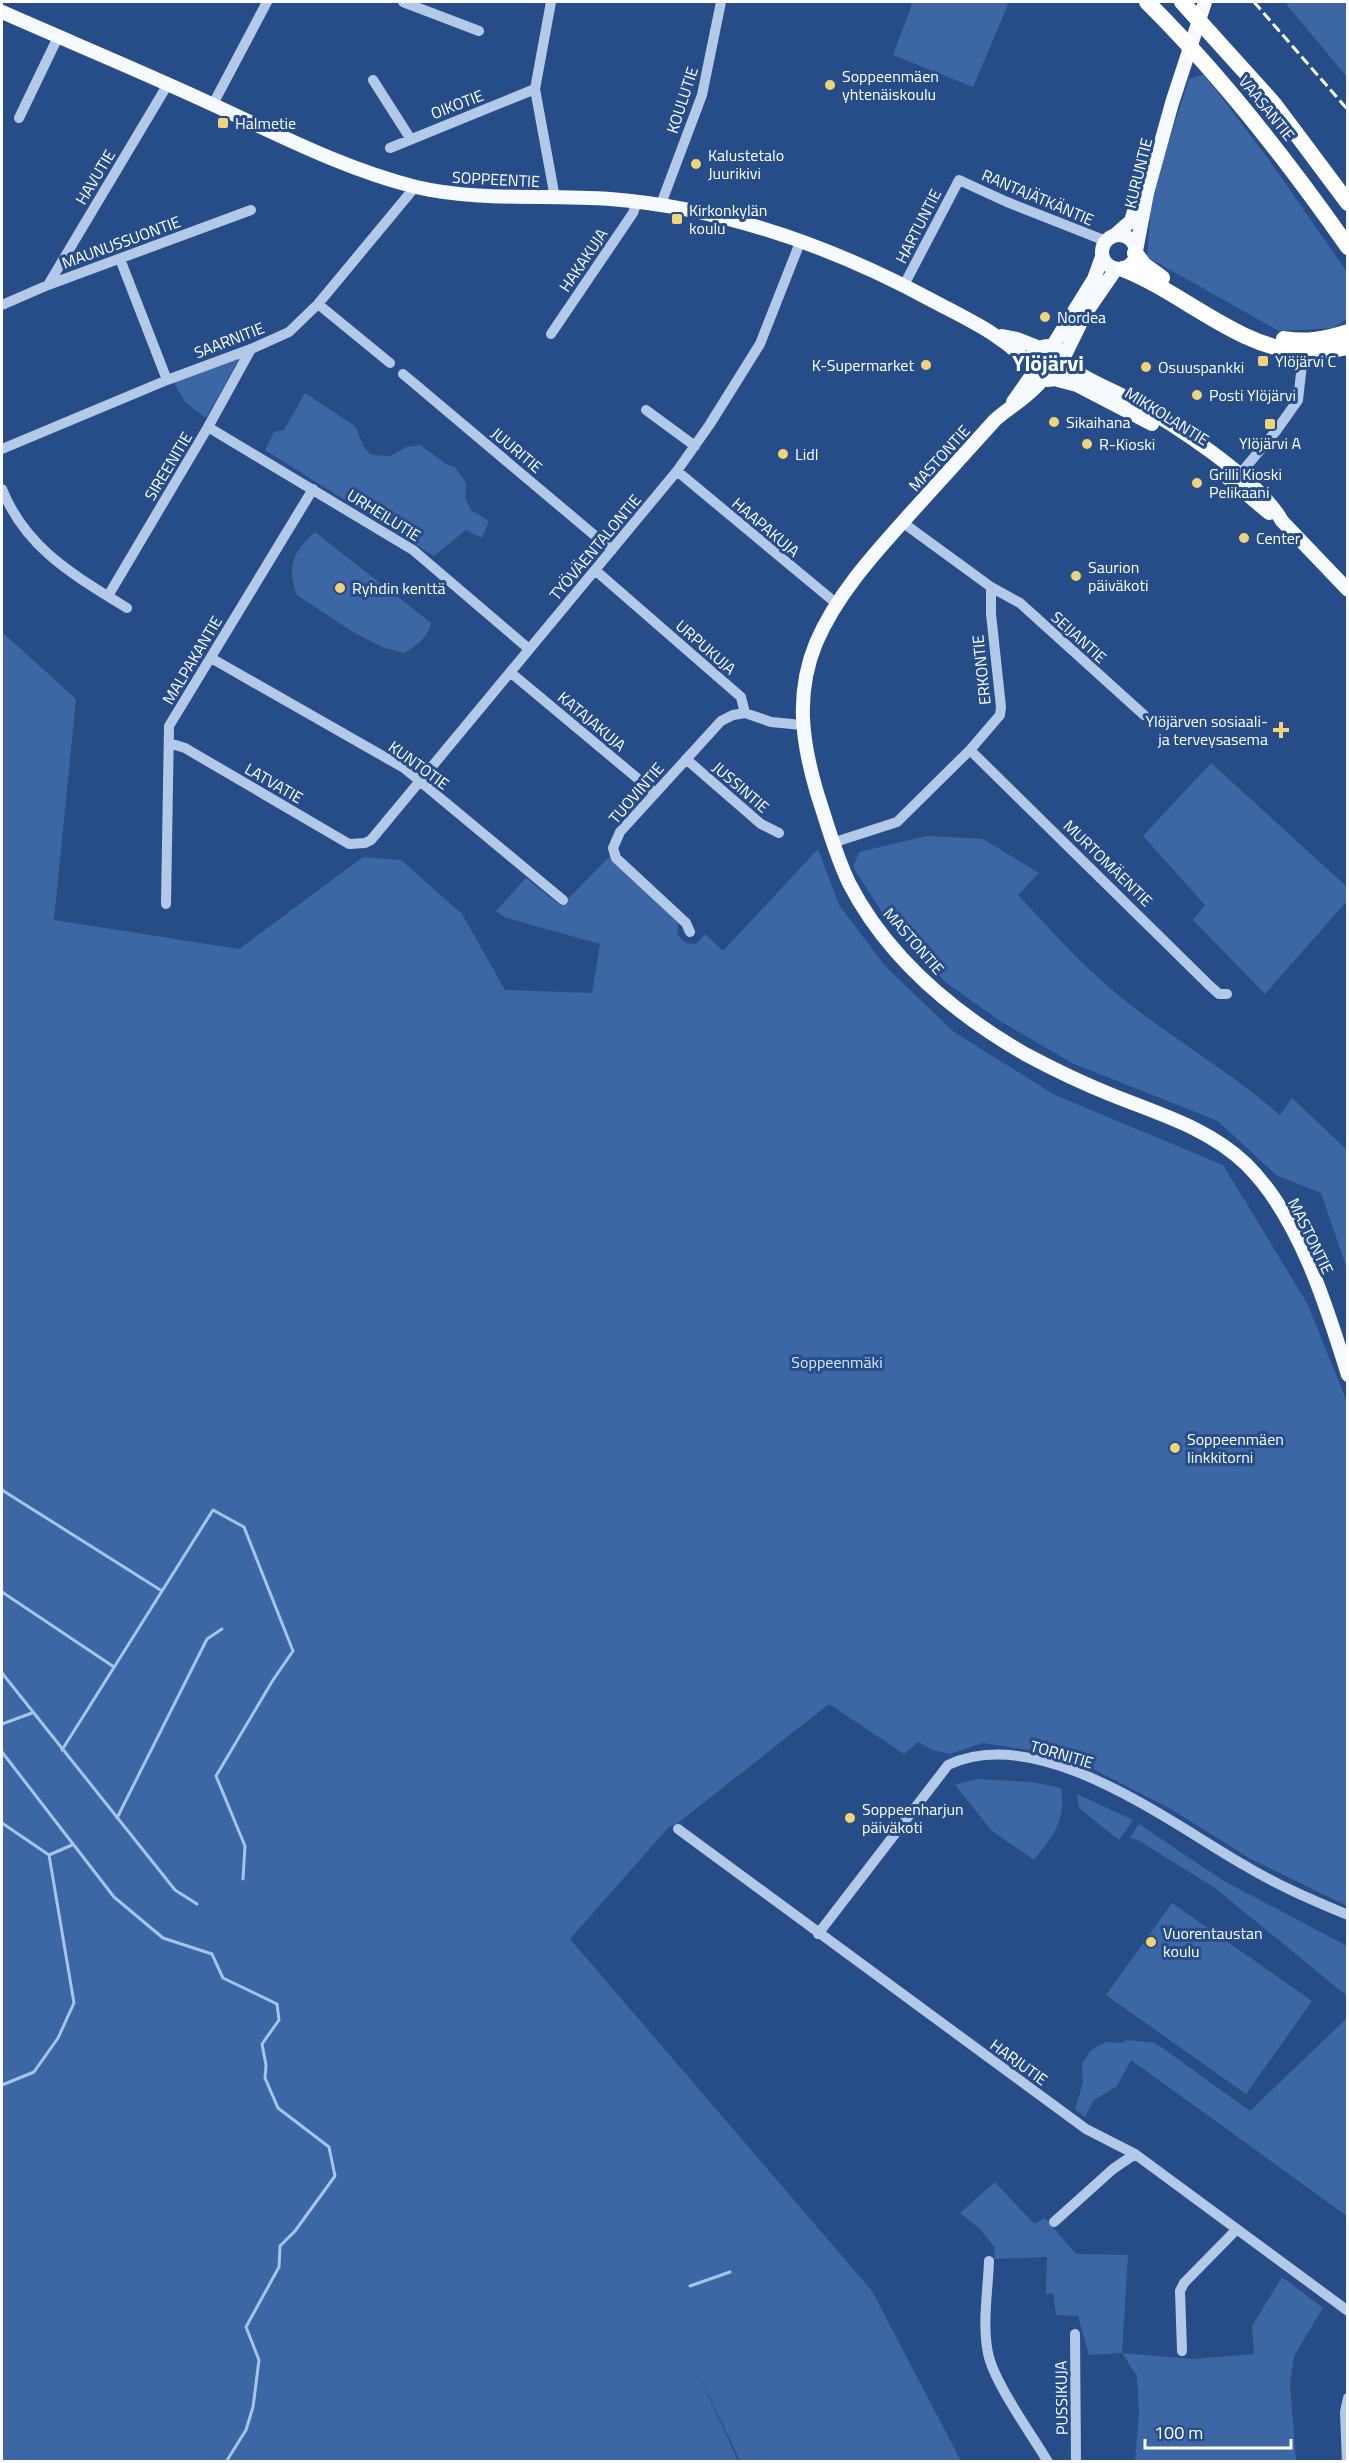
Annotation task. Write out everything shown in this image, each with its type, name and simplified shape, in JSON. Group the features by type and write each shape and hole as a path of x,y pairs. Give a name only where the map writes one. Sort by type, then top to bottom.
{"highway":[{"name":"VAASANTIE","path":"1147,2 1173,27 1255,122 1296,174 1347,247"},
{"name":"VAASANTIE","path":"1182,2 1274,104 1347,203"},
{"path":"1136,252 1143,265 1156,274 1257,332 1270,337 1304,347 1347,332"},
{"path":"1119,269 1170,292 1261,343 1279,349 1347,346"}],"main road":[{"name":"KURUNTIE","path":"1136,252 1147,193 1172,103 1205,2"},
{"name":"SOPPEENTIE","path":"2,12 339,160 416,187 451,194 585,198 661,204 734,220 801,240 904,285 998,335 1041,374"},
{"name":"KURUNTIE","path":"1111,238 1127,225 1135,211 1160,126 1172,103"},
{"path":"1111,238 1128,238 1134,244 1136,252 1132,263 1119,269 1085,314 1064,361 1063,370 1041,374 1033,356 1046,347 1094,279 1102,256 1102,247 1111,238"},
{"path":"1102,256 1107,265 1119,269"},
{"name":"SOPPEENTIE","path":"998,335 1046,347"},
{"path":"1046,347 1059,350 1064,361"},
{"name":"MIKKOLANTIE","path":"1064,361 1081,377 1145,408 1211,453 1272,515 1282,521 1347,590"},
{"name":"MIKKOLANTIE","path":"1041,374 1082,387 1140,416 1236,479"},
{"name":"MASTONTIE","path":"1041,374 995,420 863,568 837,604 816,644 808,668 802,701 802,725 810,771 832,843 848,881 871,919 906,962 957,1008 1002,1040 1052,1067 1204,1133 1228,1148 1250,1168 1277,1204 1301,1250 1329,1317 1347,1375"}],"street":[{"path":"213,104 267,2"},
{"path":"403,2 479,31"},
{"path":"551,2 535,89 555,198"},
{"name":"KOULUTIE","path":"661,204 702,95 721,2"},
{"path":"19,118 58,37"},
{"path":"373,81 410,138"},
{"name":"HAVUTIE","path":"48,285 168,84"},
{"name":"OIKOTIE","path":"390,148 535,89"},
{"name":"RANTAJÄTKÄNTIE","path":"958,180 1006,202 1111,238"},
{"name":"HARTUNTIE","path":"904,285 958,180"},
{"name":"SAARNITIE","path":"2,449 167,380 251,350 289,332 318,304 416,187"},
{"name":"HAKAKUJA","path":"551,334 633,213 637,202"},
{"name":"MAUNUSSUONTIE","path":"2,305 48,285 251,210"},
{"name":"TYÖVÄENTALONTIE","path":"365,843 376,834 677,471 760,344 801,240"},
{"path":"120,259 167,380"},
{"path":"318,304 390,363"},
{"path":"1236,479 1298,400 1304,347"},
{"name":"SIREENITIE","path":"108,596 251,350"},
{"name":"JUURITIE","path":"403,374 612,550"},
{"path":"646,411 695,446"},
{"name":"URHEILUTIE","path":"208,427 413,550 529,649"},
{"name":"HAAPAKUJA","path":"677,471 837,604"},
{"path":"2,489 10,509 25,532 39,546 127,608"},
{"name":"MALPAKANTIE","path":"166,904 169,726 313,489"},
{"path":"902,522 991,587"},
{"name":"URPUKUJA","path":"595,570 741,696 745,713"},
{"name":"SEIJANTIE","path":"991,587 1020,603 1144,715"},
{"name":"ERKONTIE","path":"832,843 897,822 997,721 1001,707 991,614 991,587"},
{"name":"KUNTOTIE","path":"211,658 404,768 563,900"},
{"name":"KATAJAKUJA","path":"510,672 655,793"},
{"path":"745,713 771,722 802,725"},
{"name":"TUOVINTIE","path":"690,932 686,923 616,858 613,848 620,832 721,721 733,715 745,713"},
{"name":"LATVATIE","path":"169,743 185,748 349,844 365,843"},
{"name":"MURTOMÄENTIE","path":"970,750 1210,986 1219,994 1227,994"},
{"name":"JUSSINTIE","path":"686,759 761,824 779,833"},
{"name":"TORNITIE","path":"818,1934 948,1765 967,1757 985,1755 1017,1757 1049,1763 1106,1784 1149,1806 1271,1881 1347,1915"},
{"name":"HARJUTIE","path":"678,1829 1086,2129 1135,2154 1347,2311"},
{"path":"1054,2222 1113,2169 1135,2154"},
{"path":"1182,2351 1180,2291 1184,2283 1236,2229"},
{"path":"989,2261 986,2332 988,2354 999,2379 1048,2462"},
{"name":"PUSSIKUJA","path":"1075,2334 1076,2462"},
{"path":"1347,2398 1345,2412 1347,2462"}],"green space":[{"path":"913,2 1009,2 973,87 893,55"},
{"path":"1287,2 1347,2 1347,77 1287,5"},
{"path":"1204,74 1269,160 1347,272 1347,319 1333,328 1279,331 1147,257 1152,194 1189,79"},
{"path":"243,352 206,418 186,403 174,383"},
{"path":"305,393 355,426 364,447 371,455 390,456 406,447 420,445 446,464 455,467 466,483 465,498 471,510 489,521 482,538 466,530 434,556 265,450 274,432 284,430"},
{"name":"Ryhdin kenttä","path":"315,532 431,623 421,641 404,653 382,647 353,632 297,595 292,576 294,560 301,546"},
{"name":"Soppeenmäki","path":"2,632 76,699 54,920 239,949 363,857 401,860 462,914 505,990 592,993 600,944 504,917 496,911 526,878 561,906 611,855 678,920 677,934 685,943 696,944 705,934 723,951 818,849 839,905 885,966 954,1032 1055,1095 1223,1165 1307,1303 1347,1402 1347,1906 1249,1858 1171,1809 1089,1767 1041,1752 983,1743 950,1754 932,1750 918,1742 904,1754 829,1704 678,1823 668,1828 570,1939 872,2291 961,2461 740,2461 696,2368 738,2461 2,2461"},
{"path":"1211,763 1347,887 1347,901 1265,994 1193,920 1205,905 1143,836"},
{"path":"927,836 983,839 1039,873 1018,895 1101,980 1144,1015 1236,1080 1280,1115 1292,1098 1347,1150 1347,1269 1321,1193 1276,1175 1218,1121 1072,1063 1000,1021 944,981 885,917 853,867 859,852"},
{"path":"977,1779 1032,1782 1061,1788 1060,1819 1052,1835 1034,1860 992,1831 955,1785"},
{"path":"1077,1794 1133,1820 1119,1840 1079,1808"},
{"path":"1139,1824 1224,1881 1347,1946 1347,1996 1215,1888 1138,1840 1130,1838"},
{"path":"1172,1903 1312,2001 1246,2094 1106,1995"},
{"path":"1347,2018 1347,2216 1131,2060 1117,2086 1094,2100 1085,2117 1075,2109 1083,2083 1082,2064 1091,2050 1106,2042 1121,2043 1127,2040 1155,2043 1250,2111"},
{"path":"995,2182 1034,2224 1045,2218 1076,2254 1128,2255 1122,2353 1089,2355 1078,2316 1056,2315 1053,2293 1046,2294 1047,2257 994,2259 995,2248 980,2229 960,2213"},
{"path":"1282,2277 1323,2308 1294,2356 1290,2385 1296,2461 1135,2461 1139,2413 1137,2376 1122,2353 1192,2359 1254,2354 1252,2326"}],"waterway":[{"path":"2,1490 162,1591"},
{"path":"62,1750 213,1510 244,1527 293,1651 273,1680 216,1776 245,1846 243,1879"},
{"path":"2,1592 114,1667"},
{"path":"117,1818 207,1639 222,1629"},
{"path":"2,1673 175,1890 197,1904"},
{"path":"2,1724 32,1713"},
{"path":"2,1752 114,1897 163,1938 212,1954 223,1978 277,2004 279,2020 262,2044 266,2065 265,2078 278,2108 329,2147 335,2176 295,2231 280,2246 279,2267 246,2327 259,2360 253,2407 246,2430 226,2462"},
{"path":"2,1823 49,1855 72,1845"},
{"path":"2,2085 34,2072 58,2038 74,2003 49,1855"},
{"path":"690,2286 730,2272"}],"railway":[{"path":"1254,2 1348,110"}],"place":[{"name":"Soppeenmäen yhtenäiskoulu","path":"830,85"},
{"name":"Halmetie","path":"223,123"},
{"name":"Kalustetalo Juurikivi","path":"696,164"},
{"name":"Kirkonkylän koulu","path":"677,219"},
{"name":"Nordea","path":"1045,317"},
{"name":"Ylöjärvi C","path":"1263,361"},
{"name":"K-Supermarket","path":"926,365"},
{"name":"Osuuspankki","path":"1146,367"},
{"name":"Posti Ylöjärvi","path":"1197,395"},
{"name":"Sikaihana","path":"1054,422"},
{"name":"Ylöjärvi A","path":"1270,424"},
{"name":"R-Kioski","path":"1087,444"},
{"name":"Lidl","path":"783,454"},
{"name":"Grilli Kioski Pelikaani","path":"1197,483"},
{"name":"Center","path":"1244,538"},
{"name":"Saurion päiväkoti","path":"1076,576"},
{"name":"Ryhdin kenttä","path":"340,588"},
{"name":"Ylöjärven sosiaali- ja terveysasema","path":"1281,730"},
{"name":"Soppeenmäen linkkitorni","path":"1175,1448"},
{"name":"Soppeenharjun päiväkoti","path":"850,1818"},
{"name":"Vuorentaustan koulu","path":"1151,1942"}],"district":[{"name":"Ylöjärvi","path":"1048,363"}]}
